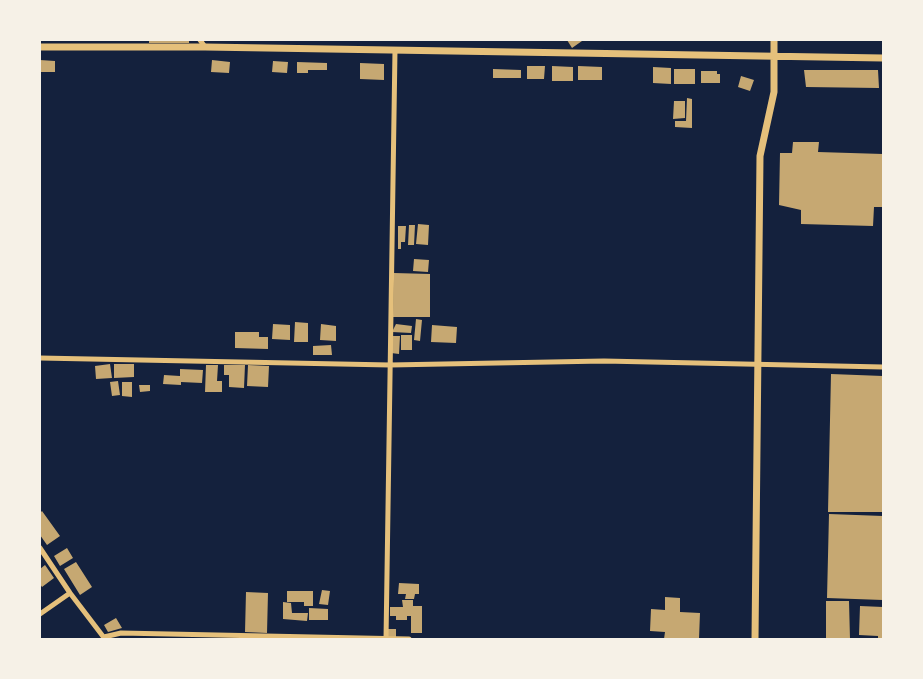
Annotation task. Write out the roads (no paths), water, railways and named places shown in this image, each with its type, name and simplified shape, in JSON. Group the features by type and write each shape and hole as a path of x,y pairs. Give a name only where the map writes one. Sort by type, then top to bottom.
{"main road":[{"path":"755,639 760,156 774,92 772,57 774,40"},
{"path":"40,47 205,47 883,58"}],"street":[{"path":"200,40 205,47"},
{"path":"386,639 396,50"},
{"path":"40,358 390,365 604,361 883,367"},
{"path":"40,548 104,638 121,633 409,639"},
{"path":"40,614 70,592"}]}
